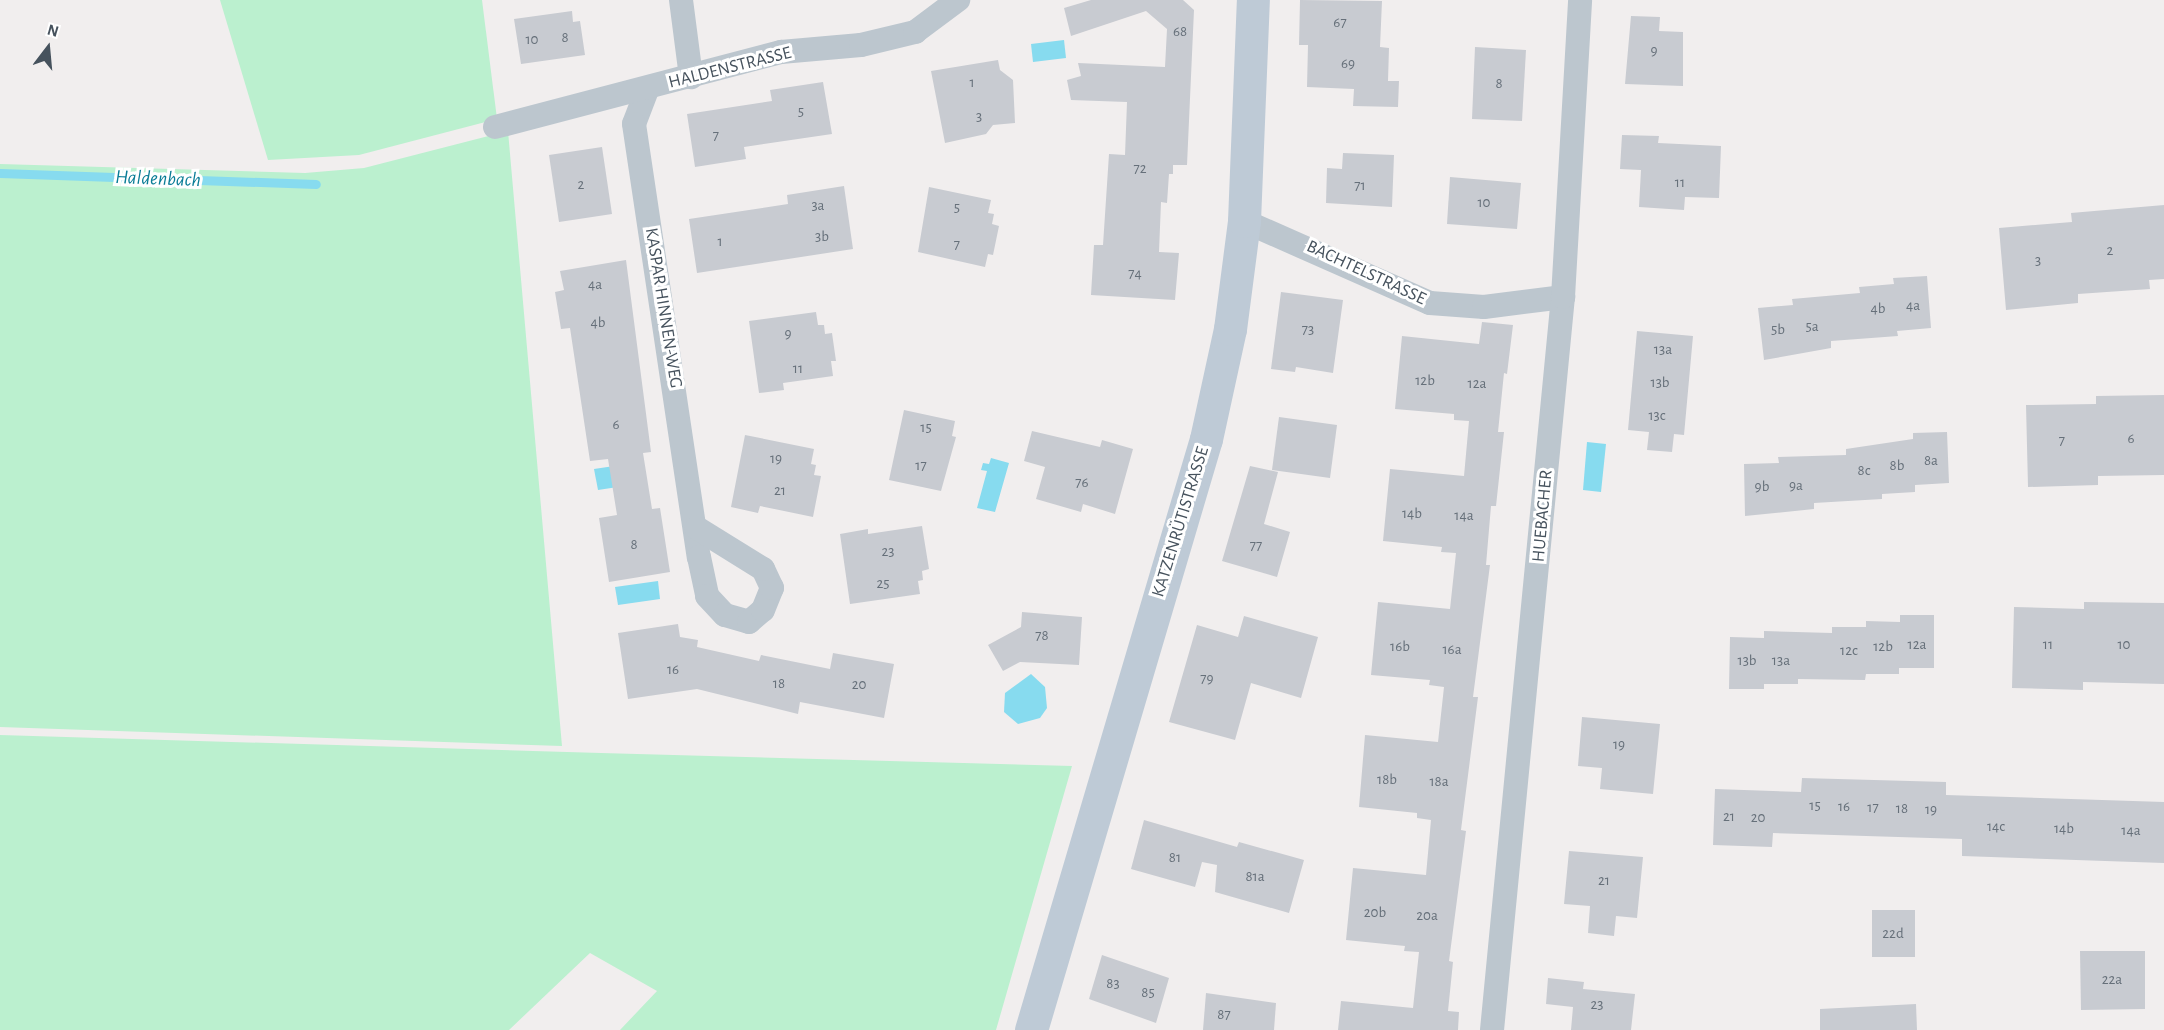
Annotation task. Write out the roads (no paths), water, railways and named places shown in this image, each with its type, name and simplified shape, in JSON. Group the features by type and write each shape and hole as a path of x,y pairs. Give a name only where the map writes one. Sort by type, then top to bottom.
{"street":[{"path":"681,0 691,77"},
{"name":"HALDENSTRASSE","path":"495,127 647,90 781,52 861,45 915,32 958,0"},
{"name":"KATZENRÜTISTRASSE","path":"1031,1030 1206,439 1230,329 1244,220 1253,0"},
{"name":"HUEBACHER","path":"1492,1030 1563,297 1580,0"},
{"name":"KASPAR HINNEN-WEG","path":"647,90 634,124 697,528"},
{"name":"BACHTELSTRASSE","path":"1244,220 1430,303 1484,307 1563,297"}],"water":[{"path":"1064,40 1066,58 1033,62 1031,44"},
{"path":"1587,442 1606,444 1601,492 1583,490"},
{"path":"991,458 1009,463 995,512 977,508 987,471 981,470 983,463 989,464"},
{"path":"641,462 644,483 598,490 594,469"},
{"path":"658,581 660,599 618,605 615,587"},
{"path":"1031,674 1045,687 1047,708 1040,718 1018,724 1004,712 1005,693"}],"waterway":[{"name":"Haldenbach","path":"0,173 316,184"}]}
